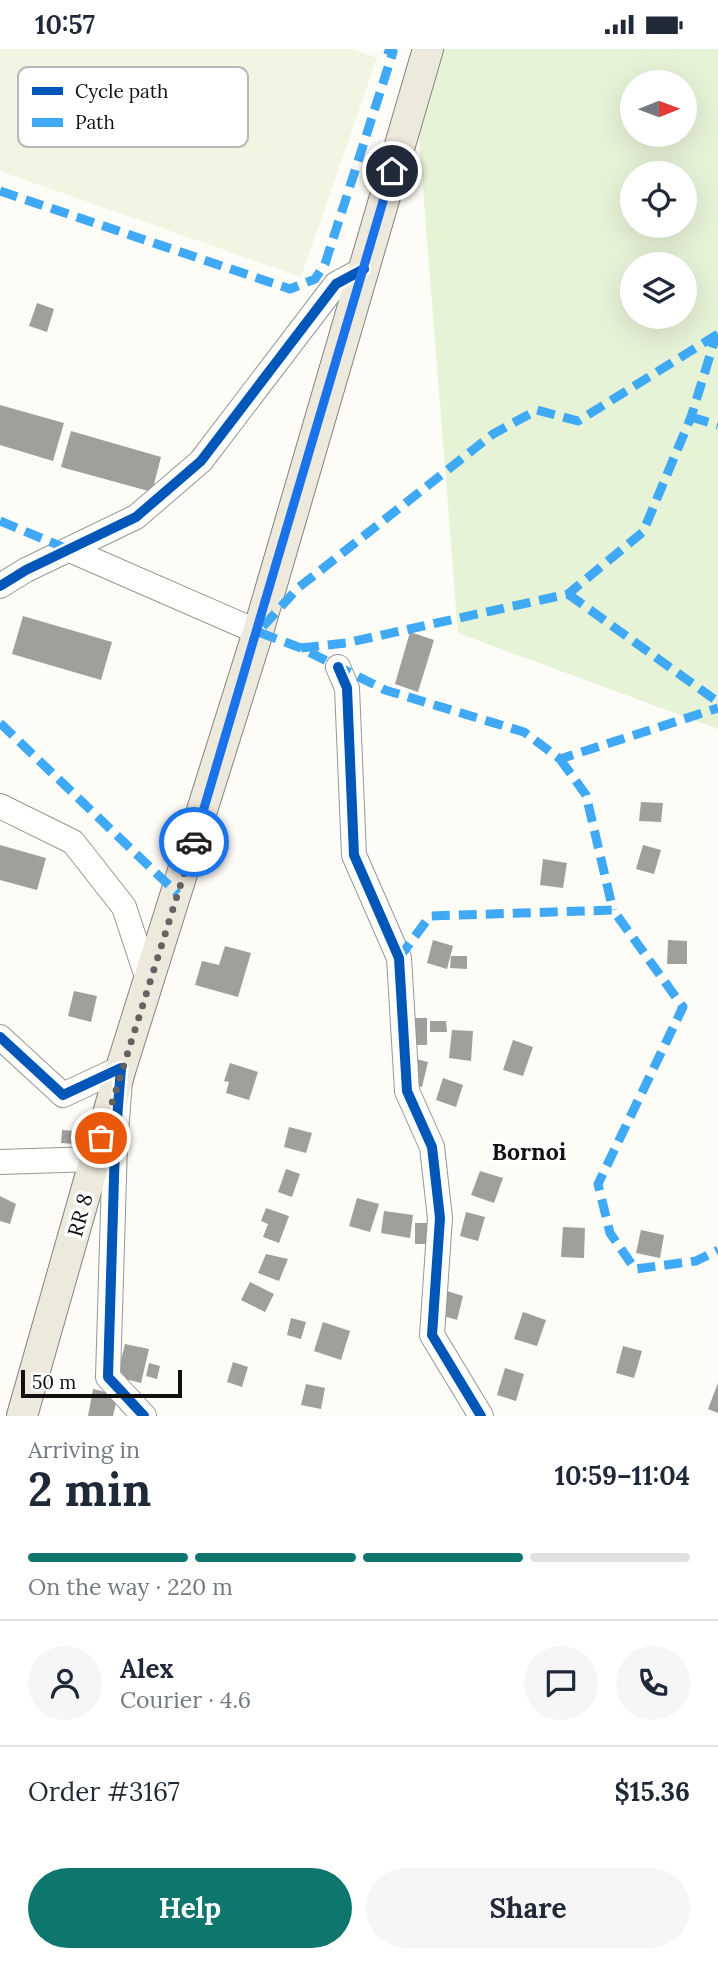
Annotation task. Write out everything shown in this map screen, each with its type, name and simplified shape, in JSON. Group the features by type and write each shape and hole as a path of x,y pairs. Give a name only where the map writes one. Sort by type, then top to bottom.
{"main road":[{"name":"RR 8","path":"22,1416 121,1068 258,632 428,49"}],"street":[{"path":"0,586 136,517 201,461 336,284 364,269"},
{"path":"69,549 258,632"},
{"path":"338,667 347,688 354,855 399,958 407,1091 432,1147 440,1218 432,1335 481,1416"},
{"path":"0,806 73,842 124,907 148,980"},
{"path":"0,1037 63,1095 121,1068 115,1145 108,1377 144,1416"},
{"path":"0,1162 95,1159"}],"green space":[{"path":"0,49 352,49 377,58 301,277 0,171"},
{"path":"412,49 718,49 718,729 458,633"}],"building":[{"path":"37,303 54,309 47,332 29,326"},
{"path":"0,405 64,423 53,461 0,445"},
{"path":"71,431 161,457 152,492 61,467"},
{"path":"23,616 112,642 101,680 12,654"},
{"path":"410,632 434,640 418,692 395,684"},
{"path":"641,802 663,803 661,822 639,821"},
{"path":"0,845 46,858 37,890 0,880"},
{"path":"643,845 661,850 654,874 636,869"},
{"path":"543,859 567,863 563,888 540,885"},
{"path":"433,940 453,946 447,969 427,963"},
{"path":"668,940 687,941 687,964 667,964"},
{"path":"225,946 251,953 238,997 195,985 202,961 219,965"},
{"path":"451,956 467,956 467,969 450,968"},
{"path":"74,991 97,996 91,1022 68,1016"},
{"path":"411,1018 427,1018 427,1045 411,1045"},
{"path":"430,1021 446,1021 447,1032 430,1032"},
{"path":"452,1030 473,1031 471,1061 449,1058"},
{"path":"513,1040 533,1047 523,1076 503,1070"},
{"path":"416,1059 428,1062 422,1087 409,1084"},
{"path":"230,1063 258,1072 249,1100 226,1093 229,1082 224,1081"},
{"path":"443,1078 463,1085 456,1107 436,1100"},
{"path":"289,1127 312,1133 306,1153 284,1147"},
{"path":"62,1130 76,1131 75,1144 61,1143"},
{"path":"286,1169 300,1174 292,1197 278,1192"},
{"path":"480,1171 503,1178 494,1203 471,1195"},
{"path":"0,1196 16,1204 10,1224 0,1221"},
{"path":"357,1198 379,1204 370,1232 349,1226"},
{"path":"266,1208 289,1216 279,1243 263,1237 268,1224 261,1221"},
{"path":"384,1211 413,1215 410,1238 381,1233"},
{"path":"466,1212 485,1217 478,1241 460,1236"},
{"path":"415,1223 428,1223 429,1244 415,1244"},
{"path":"563,1227 585,1228 584,1258 561,1257"},
{"path":"641,1230 664,1235 660,1258 636,1253"},
{"path":"266,1254 288,1259 279,1281 258,1273"},
{"path":"250,1282 274,1294 265,1312 241,1300"},
{"path":"447,1291 463,1296 457,1320 440,1315"},
{"path":"523,1312 546,1320 537,1346 514,1339"},
{"path":"291,1318 306,1322 301,1339 287,1335"},
{"path":"323,1322 350,1331 341,1360 314,1351"},
{"path":"125,1344 149,1349 141,1383 117,1377"},
{"path":"623,1346 642,1351 634,1378 616,1373"},
{"path":"233,1362 248,1367 242,1387 227,1382"},
{"path":"149,1363 160,1366 157,1379 146,1376"},
{"path":"505,1368 524,1374 516,1401 497,1395"},
{"path":"718,1383 718,1413 708,1409"},
{"path":"306,1384 325,1388 321,1409 301,1405"},
{"path":"93,1389 118,1395 113,1416 88,1416"}],"marked path":[{"path":"0,191 290,289 315,279 325,264 393,52 385,49"},
{"path":"718,334 578,421 537,410 493,434 298,588 258,632 301,648 385,690 524,732 560,759 718,708"},
{"path":"301,648 346,643 568,594 643,532 691,417 716,336"},
{"path":"691,417 718,425"},
{"path":"0,521 70,550"},
{"path":"568,594 718,702"},
{"path":"0,723 178,894"},
{"path":"560,759 586,795 613,910"},
{"path":"399,958 430,916 613,910 683,1007 598,1184 610,1233 635,1269 696,1261 718,1250"}],"cycle path":[{"path":"0,586 26,570 136,517 201,461 336,284 364,269"},
{"path":"338,667 347,688 354,855 399,958 407,1091 432,1147 440,1218 432,1335 481,1416"},
{"path":"0,1037 63,1095 121,1068 115,1145 108,1377 144,1416"}],"way so far":[{"path":"101,1138 148,980 194,842"}],"district":[{"name":"Bornoi","path":"529,1151"}],"route":[{"path":"194,842 392,171"}]}
